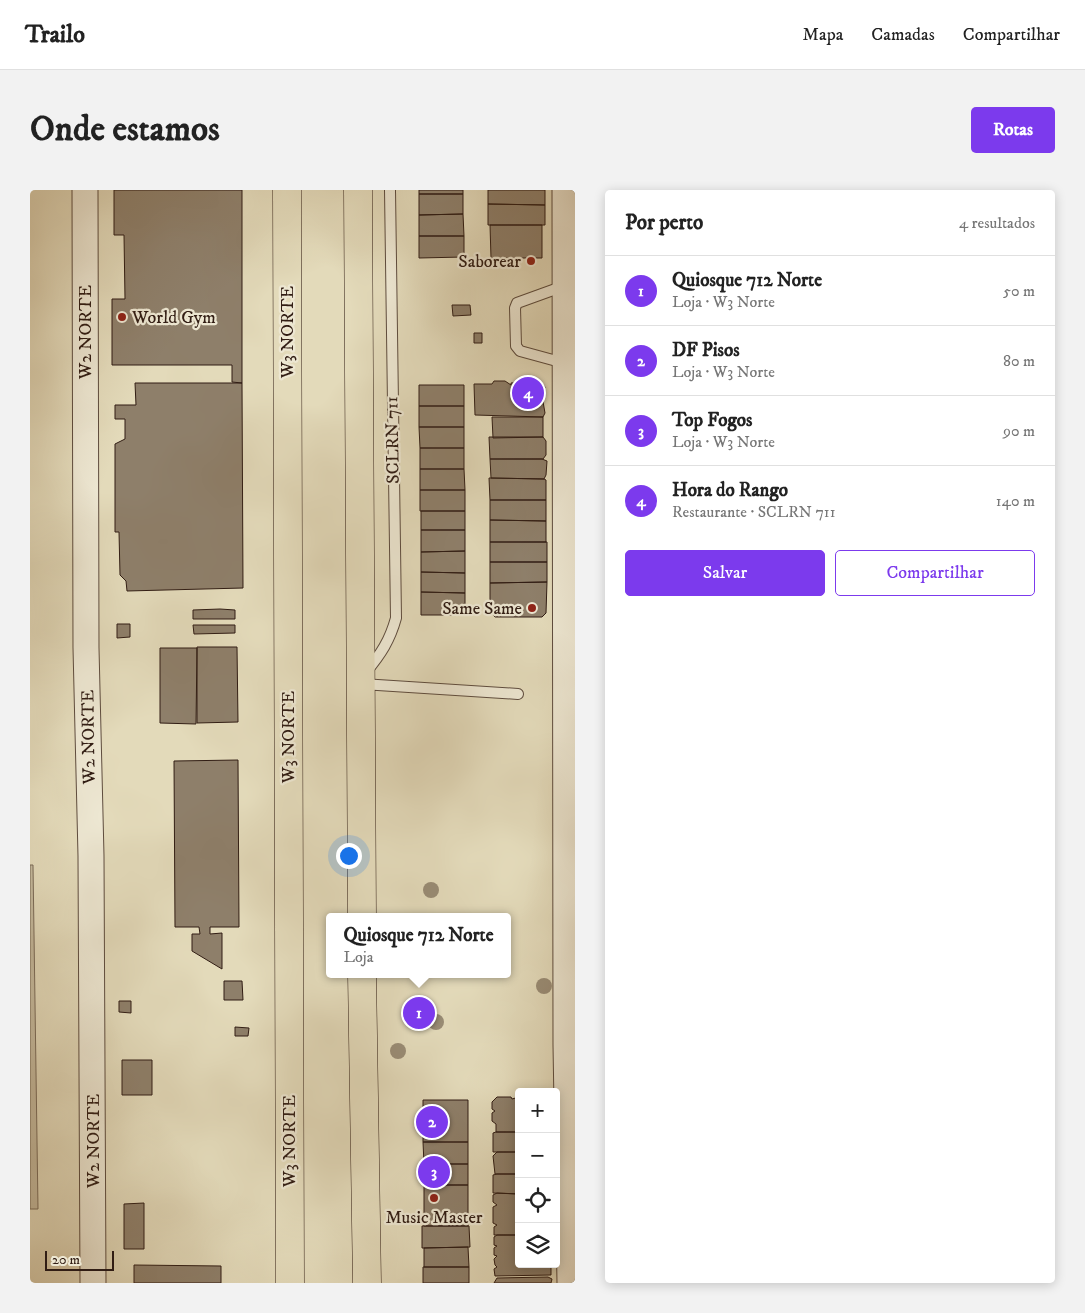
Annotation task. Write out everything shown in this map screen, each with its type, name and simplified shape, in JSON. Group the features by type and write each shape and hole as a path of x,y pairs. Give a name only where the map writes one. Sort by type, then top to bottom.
{"main road":[{"name":"W3 NORTE","path":"287,190 290,1283"},
{"path":"348,190 357,257"},
{"path":"358,190 362,913"},
{"path":"362,978 367,1283"}],"street":[{"name":"W2 NORTE","path":"85,190 86,648 91,866 93,1283"},
{"path":"565,190 564,363 570,453 571,911 566,1045 570,1283"}],"lane":[{"name":"SCLRN 711","path":"360,681 383,651 391,637 396,618 393,538 390,190"},
{"path":"564,286 518,303 515,317 516,346 520,350 564,363"},
{"path":"360,681 518,694"}],"shaded area":[{"path":"30,865 33,865 38,1209 30,1209"}],"building":[{"path":"114,190 242,190 242,383 232,382 232,365 112,365 112,299 125,299 124,235 114,235"},
{"path":"419,190 463,190 463,194 419,194"},
{"path":"488,190 545,190 545,205 488,204"},
{"path":"419,194 463,194 463,214 419,215"},
{"path":"488,204 545,205 545,225 488,225"},
{"path":"463,214 464,236 419,236 419,215"},
{"path":"490,225 542,225 542,258 491,258"},
{"path":"419,236 464,236 464,257 419,258"},
{"path":"452,305 470,305 471,315 453,316"},
{"path":"474,333 482,333 482,343 474,343"},
{"path":"494,381 505,381 511,385 511,383 540,381 545,387 542,396 545,413 543,417 475,415 474,384 492,384"},
{"path":"135,383 242,383 243,588 127,591 126,581 120,575 119,532 115,532 115,444 125,439 125,419 115,419 115,405 136,405"},
{"path":"419,385 464,385 464,406 419,406"},
{"path":"419,406 464,406 464,427 419,427"},
{"path":"492,417 543,417 543,437 493,438"},
{"path":"419,427 464,427 464,448 420,448"},
{"path":"489,437 543,437 546,441 546,455 543,459 490,459"},
{"path":"420,448 464,448 464,469 420,469"},
{"path":"490,459 542,459 547,461 546,475 544,479 491,478"},
{"path":"420,469 464,469 465,490 420,490"},
{"path":"489,478 544,479 546,480 546,500 490,500"},
{"path":"420,490 465,490 465,511 420,511"},
{"path":"490,500 546,500 546,521 490,520"},
{"path":"421,511 465,511 465,530 421,530"},
{"path":"490,520 546,521 546,542 490,542"},
{"path":"421,530 465,530 465,551 421,552"},
{"path":"490,542 547,542 547,562 490,562"},
{"path":"465,551 465,573 421,572 421,552"},
{"path":"490,562 547,562 547,582 490,583"},
{"path":"421,572 465,573 465,593 421,592"},
{"path":"547,582 546,613 542,617 495,617 490,612 490,583"},
{"path":"421,592 465,593 465,615 421,615"},
{"path":"193,610 235,610 235,619 193,619"},
{"path":"117,624 130,624 130,637 117,638"},
{"path":"193,625 235,625 235,633 194,634"},
{"path":"197,647 237,647 238,722 197,723"},
{"path":"160,648 197,648 196,724 160,723"},
{"path":"238,760 239,927 210,927 210,934 222,933 222,969 192,951 192,934 200,934 199,927 175,927 174,761"},
{"path":"224,981 242,981 243,1000 224,1000"},
{"path":"119,1001 131,1001 131,1013 119,1012"},
{"path":"413,1006 424,1006 424,1020 414,1020"},
{"path":"235,1027 249,1028 248,1036 235,1036"},
{"path":"122,1060 152,1060 152,1095 122,1095"},
{"path":"497,1097 515,1098 515,1132 496,1132 496,1124 492,1121 492,1113 495,1111 492,1109 492,1102"},
{"path":"423,1100 468,1100 468,1142 423,1142"},
{"path":"515,1132 515,1152 493,1152 493,1133"},
{"path":"423,1142 468,1142 468,1164 424,1164"},
{"path":"497,1152 515,1152 515,1174 495,1174 493,1156"},
{"path":"424,1164 468,1164 468,1185 424,1185"},
{"path":"515,1174 515,1194 493,1193 493,1175"},
{"path":"424,1185 468,1185 468,1226 424,1226"},
{"path":"497,1193 515,1194 515,1235 494,1235 494,1227 497,1225 493,1223 493,1207 497,1205 493,1202 493,1195"},
{"path":"144,1203 144,1249 124,1249 124,1204"},
{"path":"422,1226 469,1226 470,1247 422,1248"},
{"path":"497,1235 515,1235 515,1268 551,1268 551,1275 495,1276 494,1269 497,1267 494,1259 497,1256 494,1255 494,1248 497,1246 494,1245 494,1237"},
{"path":"468,1247 469,1267 424,1267 424,1248"},
{"path":"134,1265 221,1266 221,1283 134,1283"},
{"path":"423,1267 469,1267 469,1283 423,1283"},
{"path":"548,1277 552,1279 551,1283 494,1283 497,1278"}],"place":[{"name":"Saborear","path":"531,261"},
{"name":"World Gym","path":"122,317"},
{"name":"Hora do Rango","path":"528,393"},
{"name":"Same Same","path":"532,608"},
{"name":"Quiosque 712 Norte","path":"419,1013"},
{"name":"DF Pisos","path":"432,1122"},
{"name":"Top Fogos","path":"434,1172"},
{"name":"Music Master","path":"434,1198"}]}
